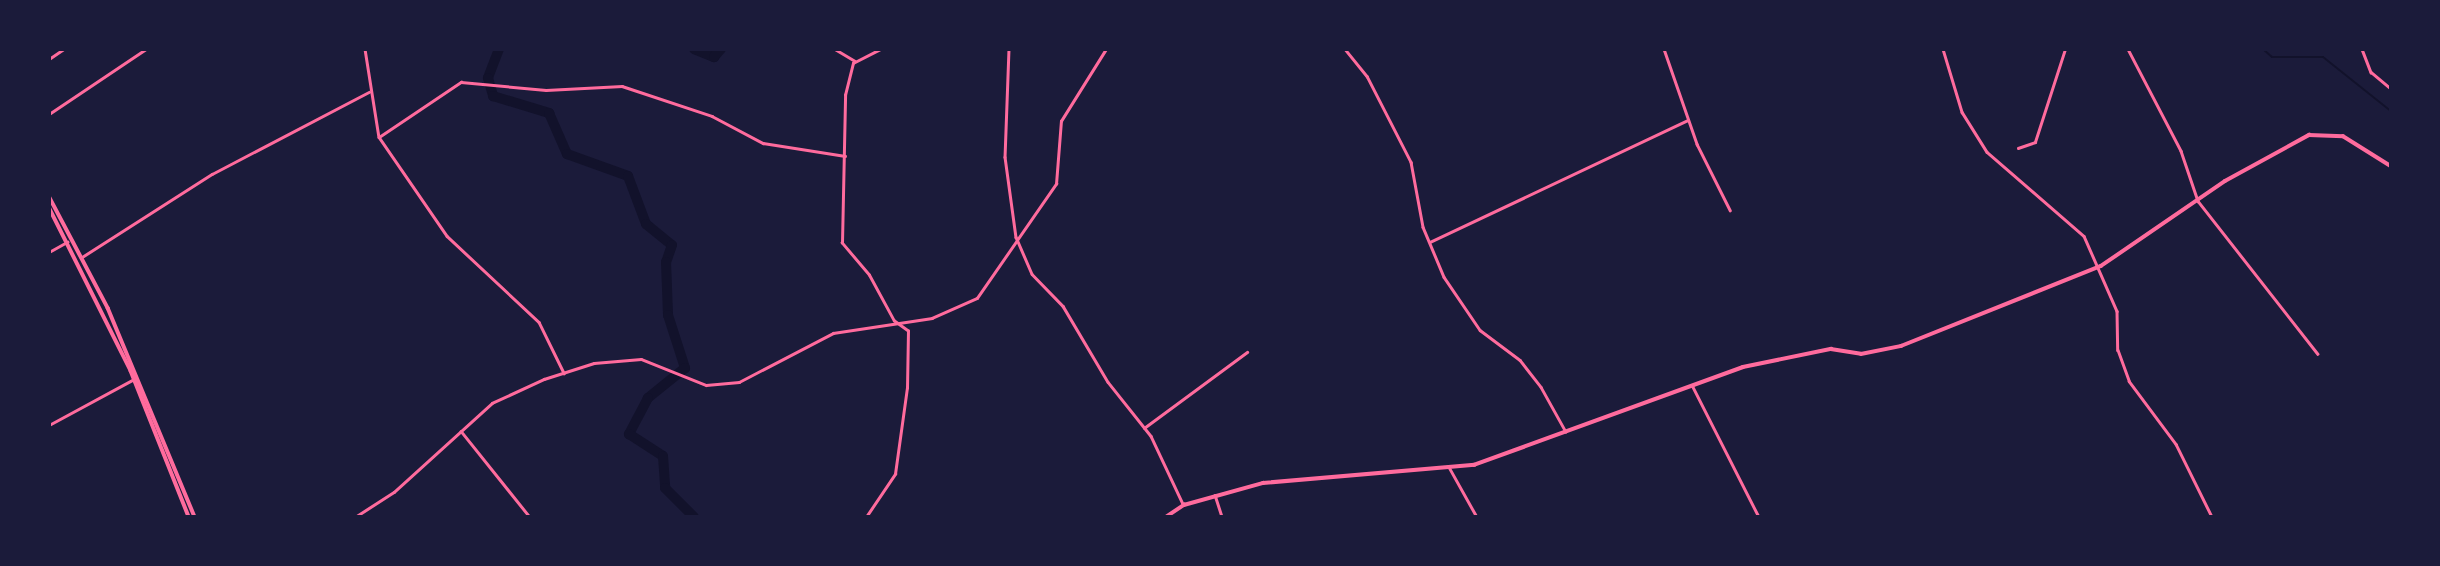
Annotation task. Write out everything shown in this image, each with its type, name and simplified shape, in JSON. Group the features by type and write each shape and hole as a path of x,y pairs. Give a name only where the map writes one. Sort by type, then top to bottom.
{"street":[{"path":"49,59 64,49"},
{"path":"49,114 146,49"},
{"path":"365,49 369,92 379,137 447,236 539,322 564,373"},
{"path":"835,49 855,61"},
{"path":"866,517 895,474 907,388 908,331 842,243 845,95 855,61 881,49"},
{"path":"1009,49 1004,157 1016,237 1032,274 1079,328 1108,382 1144,428 1184,505"},
{"path":"355,517 394,492 492,403 564,373 620,359 676,369 691,381 739,382 833,333 901,324 977,298 1016,237 1056,184 1061,121 1106,49"},
{"path":"1345,49 1367,76 1411,162 1429,243 1465,312 1520,360 1567,432"},
{"path":"1664,49 1688,120 1730,210"},
{"path":"1943,49 1962,112 1980,143 2073,219 2101,266 2117,310 2118,350 2129,380 2176,444 2212,517"},
{"path":"2018,148 2039,133 2065,49"},
{"path":"2128,49 2181,151 2198,201 2318,354"},
{"path":"2362,49 2371,72 2391,89"},
{"path":"379,137 461,82 484,81 546,90 641,89 763,143 845,156"},
{"path":"82,257 212,174 369,92"},
{"path":"1429,243 1688,120"},
{"path":"1166,517 1184,505 1215,495 1293,478 1449,467 1508,456 1692,385 1800,353 1831,349 1861,354 1901,346 2101,266 2273,153 2319,133 2343,136 2391,166"},
{"path":"49,196 82,257 192,517"},
{"path":"49,207 134,379 192,517"},
{"path":"49,252 68,241"},
{"path":"1144,428 1247,352"},
{"path":"49,425 134,379"},
{"path":"1692,385 1759,517"},
{"path":"461,431 530,517"},
{"path":"1449,467 1477,517"},
{"path":"1215,495 1222,517"}],"waterway":[{"path":"499,49 488,78 493,96 549,113 567,154 628,176 646,224 672,245 666,262 668,315 685,368 648,398 629,434 663,456 665,488 694,517"},
{"path":"694,49 714,57 721,49"},
{"path":"2263,49 2272,57 2323,57 2391,111"}]}
